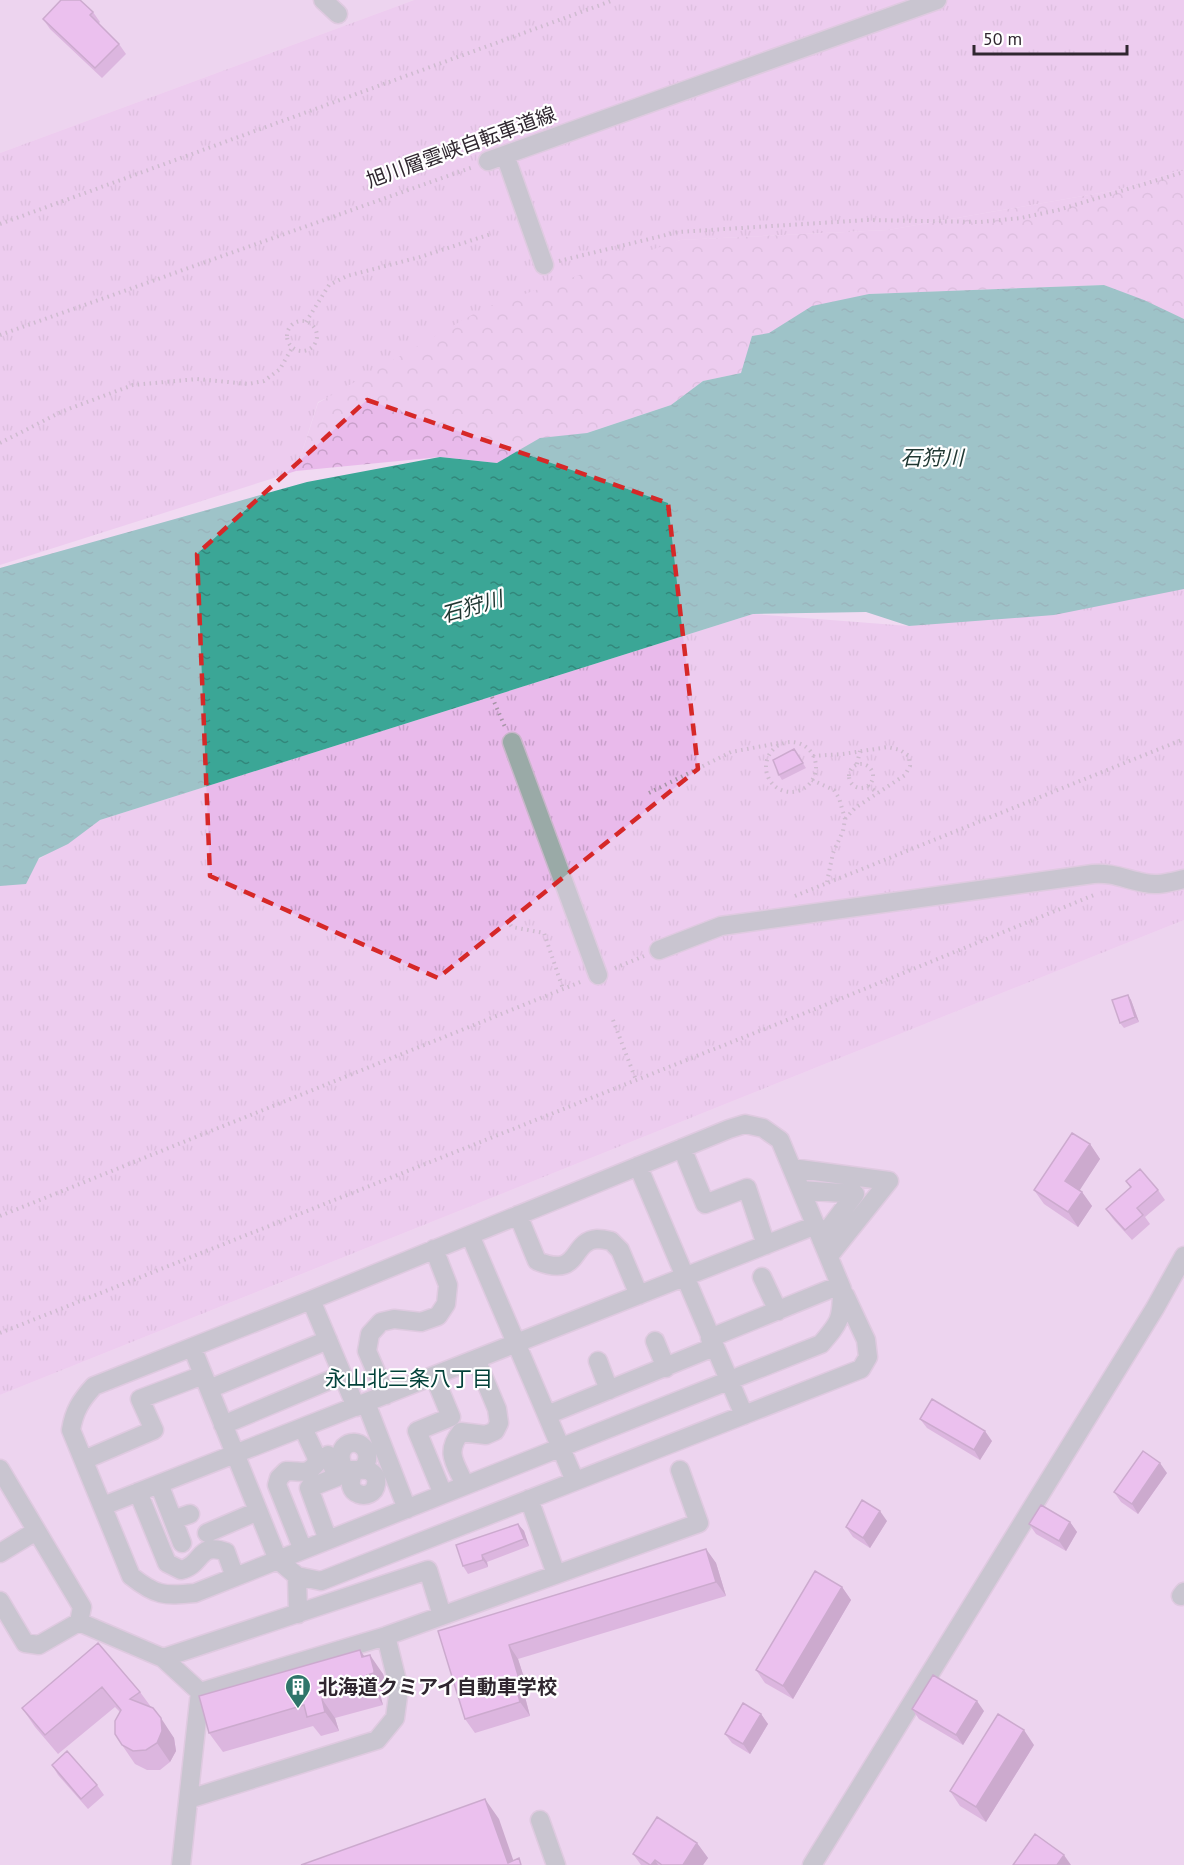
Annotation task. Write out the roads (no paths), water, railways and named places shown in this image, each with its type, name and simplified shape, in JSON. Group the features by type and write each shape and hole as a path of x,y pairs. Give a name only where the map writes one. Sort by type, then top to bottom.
{"street":[{"path":"324,0 338,14"},
{"name":"旭川層雲峡自転車道線","path":"544,265 497,158 937,0"},
{"path":"512,742 598,975"},
{"path":"659,950 721,926 1093,874 1112,874 1147,884 1184,879"},
{"path":"192,1347 278,1560 297,1576 321,1581 861,1369 868,1357 866,1341 780,1140 763,1128 744,1124 94,1386 74,1413 71,1430 131,1576 148,1589 168,1596 195,1593 278,1560 378,1520 407,1509 465,1485 821,1344 837,1325 842,1313 841,1287"},
{"path":"682,1148 705,1204 747,1188 766,1245"},
{"path":"638,1166 744,1415"},
{"path":"792,1168 889,1181 829,1256"},
{"path":"103,1506 766,1245 819,1232 855,1194 801,1190"},
{"path":"518,1215 537,1261 549,1266 564,1265 573,1260 583,1245 595,1239 611,1241 620,1250 639,1295"},
{"path":"470,1235 575,1481"},
{"path":"386,1395 367,1351 370,1334 381,1322 394,1319 421,1322 438,1316 446,1304 448,1285 434,1249"},
{"path":"812,1865 1155,1308 1184,1256"},
{"path":"762,1277 778,1311"},
{"path":"547,1415 666,1368 778,1311 841,1287"},
{"path":"311,1300 342,1375 361,1405 407,1509"},
{"path":"84,1460 154,1431 140,1399 206,1382 328,1340"},
{"path":"655,1341 666,1368"},
{"path":"465,1485 451,1453 453,1442 461,1432 486,1435 495,1431 499,1423 497,1409 476,1359"},
{"path":"598,1361 609,1390"},
{"path":"223,1425 342,1375"},
{"path":"434,1376 451,1417 417,1431 443,1494"},
{"path":"336,1415 347,1444 342,1449 340,1457 342,1464 347,1469 358,1470 350,1478 350,1486 361,1496 369,1494 378,1520"},
{"path":"309,1425 337,1476 309,1488 328,1540"},
{"path":"303,1550 277,1485 279,1478 286,1472 303,1473 311,1470 317,1463 309,1425"},
{"path":"0,1469 82,1607 79,1622 39,1645 25,1643 0,1601"},
{"path":"200,1692 386,1636 699,1523 680,1470"},
{"path":"159,1484 181,1517 182,1543"},
{"path":"138,1492 167,1563 181,1570 190,1568 205,1550 215,1548 226,1552 235,1577"},
{"path":"529,1499 556,1574"},
{"path":"207,1533 223,1518 258,1511"},
{"path":"0,1553 36,1531"},
{"path":"163,1658 428,1570 442,1615"},
{"path":"297,1576 298,1614"},
{"path":"79,1622 163,1658 200,1692"},
{"path":"189,1799 378,1740 395,1718 399,1689 386,1636"},
{"path":"181,1865 200,1692"},
{"path":"540,1820 556,1865"}],"water":[{"name":"石狩川","path":"1104,285 1144,300 1184,319 1184,589 1054,615 909,626 866,612 753,614 100,820 68,844 39,858 26,884 0,886 0,568 307,482 440,457 497,463 540,438 587,433 671,405 703,381 741,373 752,336 769,333 812,306 869,294"}],"place":[{"name":"北海道クミアイ自動車学校","path":"298,1710"}],"district":[{"name":"永山北三条八丁目","path":"409,1379"}]}
